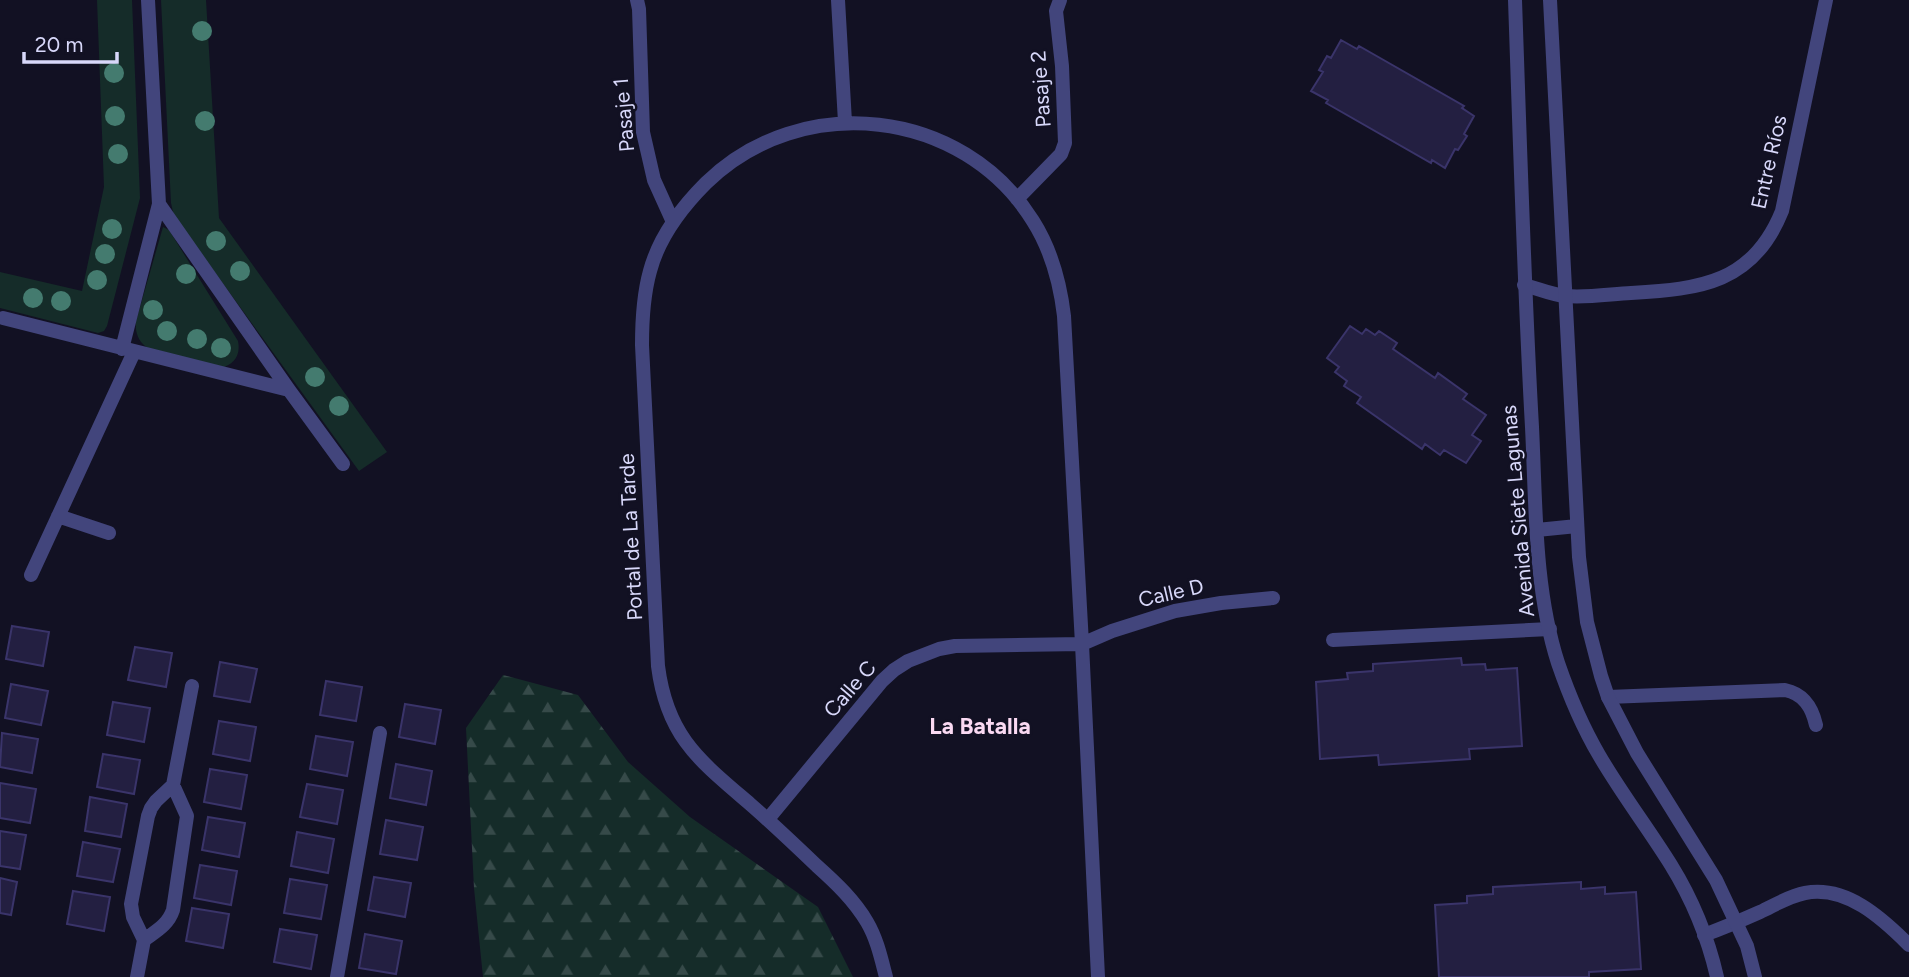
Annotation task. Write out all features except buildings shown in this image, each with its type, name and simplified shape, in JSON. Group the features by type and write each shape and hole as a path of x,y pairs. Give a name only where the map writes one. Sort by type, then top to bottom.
{"street":[{"path":"31,575 128,351 159,204 148,0"},
{"name":"Pasaje 1","path":"637,0 643,132 654,180 673,222"},
{"path":"838,0 845,122"},
{"name":"Pasaje 2","path":"1017,199 1061,154 1065,144 1062,66 1056,11 1060,0"},
{"name":"Avenida Siete Lagunas","path":"1515,0 1524,285 1537,530 1542,586 1550,629 1558,662 1582,723 1600,757 1690,900 1717,977"},
{"path":"1550,0 1577,526 1587,622 1608,697 1637,753 1716,880 1746,946 1755,977"},
{"name":"Entre Ríos","path":"1524,285 1566,296 1665,291 1701,285 1734,272 1752,260 1766,243 1782,211 1826,0"},
{"name":"Portal de La Tarde","path":"886,977 876,940 853,901 693,752 668,711 658,666 642,319 650,268 673,222 692,197 715,174 741,155 791,132 845,122 894,127 918,133 941,141 983,166 1001,181 1033,220 1054,266 1064,316 1098,977"},
{"path":"159,204 343,464"},
{"path":"3,318 289,390"},
{"path":"58,516 110,533"},
{"path":"1537,530 1577,526"},
{"name":"Calle D","path":"1082,644 1122,627 1175,611 1273,598"},
{"path":"1333,640 1550,629"},
{"name":"Calle C","path":"768,820 882,681 908,661 923,654 955,646 1082,644"},
{"path":"137,977 144,940 133,917 131,904 148,816 151,808 173,785 192,686"},
{"path":"1608,697 1785,690 1799,694 1805,700 1814,715 1816,725"},
{"path":"337,977 380,733"},
{"path":"144,940 166,924 173,910 187,823 185,810 173,785"},
{"path":"1704,935 1795,895 1822,892 1853,900 1909,945"}],"green space":[{"path":"97,0 132,0 140,198 107,326 104,331 98,333 0,308 0,272 82,291 104,187"},
{"path":"161,0 206,0 219,218 387,452 359,471 174,216 171,203"},
{"path":"163,227 169,230 238,341 237,355 233,362 225,367 159,353 145,346 138,337 136,321"},
{"path":"503,675 578,695 628,762 690,817 818,907 853,977 483,977 474,888 466,728"}],"district":[{"name":"La Batalla","path":"980,726"}]}
